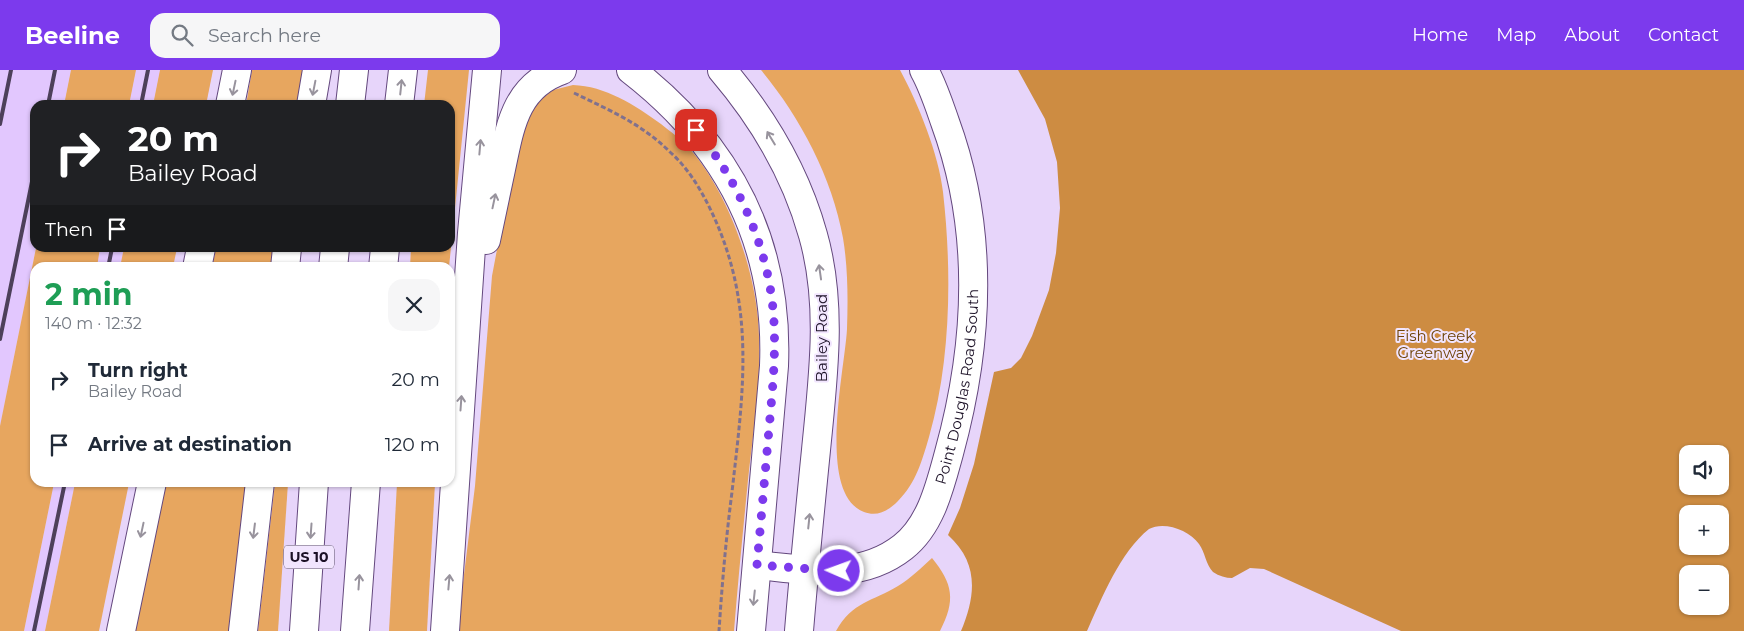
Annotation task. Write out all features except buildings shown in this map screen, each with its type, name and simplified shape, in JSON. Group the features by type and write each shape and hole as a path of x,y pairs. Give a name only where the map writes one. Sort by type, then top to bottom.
{"main road":[{"path":"231,100 237,70"},
{"path":"312,100 318,70"},
{"path":"351,100 354,70"},
{"path":"400,100 403,70"},
{"path":"445,631 472,233 487,70"},
{"path":"631,70 669,101 687,119 719,160 746,210 766,269 774,315 775,350 751,631"},
{"name":"Bailey Road","path":"722,70 751,106 780,154 805,210 817,253 824,301 825,352 799,631"},
{"name":"Point Douglas Road South","path":"757,565 804,570 839,571 853,570 886,558 910,540 922,525 934,500 956,425 967,372 973,295 972,237 969,212 957,157 924,70"},
{"path":"464,370 486,241 511,122 521,101 531,89 548,76 567,81"},
{"path":"121,631 151,487"},
{"path":"242,631 259,487"},
{"name":"US 10","path":"304,631 314,487"},
{"path":"355,631 366,487"}],"path":[{"path":"567,81 639,126 683,165 700,190 710,210 728,252 733,269 740,304 743,356 719,631"}],"shaded area":[{"path":"0,70 71,70 65,100 30,100 30,252 35,252 33,262 30,262 30,278 0,426"},
{"path":"71,70 136,70 130,100 65,100"},
{"path":"136,70 160,70 154,100 130,100"},
{"path":"160,70 213,70 207,100 154,100"},
{"path":"252,70 305,70 300,100 247,100"},
{"path":"428,70 469,70 455,208 455,100 425,100"},
{"path":"761,70 900,70 920,113 941,177 948,253 948,316 942,378 929,437 918,471 898,501 890,508 878,513 864,512 849,501 841,481 837,457 839,400 848,306 846,261 838,215 823,170 813,149 789,108"},
{"path":"573,85 597,89 619,98 651,117 687,145 718,189 739,237 747,263 757,313 759,373 734,631 457,631 475,486 492,276 519,133 536,103 553,90"},
{"path":"35,252 99,252 98,262 33,262"},
{"path":"99,252 123,252 121,262 98,262"},
{"path":"123,252 176,252 174,262 121,262"},
{"path":"215,252 276,252 275,262 213,262"},
{"path":"411,252 451,252 450,262 410,262"},
{"path":"30,278 30,487 53,487 24,631 0,631 0,426"},
{"path":"53,487 74,487 45,631 24,631"},
{"path":"74,487 128,487 99,631 45,631"},
{"path":"164,487 247,487 230,631 132,631"},
{"path":"275,487 288,487 278,631 258,631"},
{"path":"397,487 435,487 427,631 389,631"},
{"path":"932,558 944,576 950,593 948,610 940,631 836,631 842,621 856,608 903,583"}],"green space":[{"name":"Fish Creek Greenway","path":"1018,70 1744,70 1744,631 1401,631 1264,569 1250,568 1232,578 1218,575 1211,569 1201,547 1195,539 1176,528 1162,526 1149,529 1129,550 1113,576 1087,631 961,631 970,605 972,580 970,568 965,557 948,535 960,508 974,464 994,372 1011,368 1021,358 1032,336 1049,290 1056,253 1060,208 1057,162 1045,119"}],"railway":[{"path":"0,124 11,70"},
{"path":"49,100 55,70"},
{"path":"142,100 148,70"},
{"path":"0,339 30,192"},
{"path":"109,262 111,252"},
{"path":"34,631 64,487"}],"route":[{"path":"696,130 719,160 746,210 761,251 771,293 775,350 757,565 804,570 839,571"}]}
